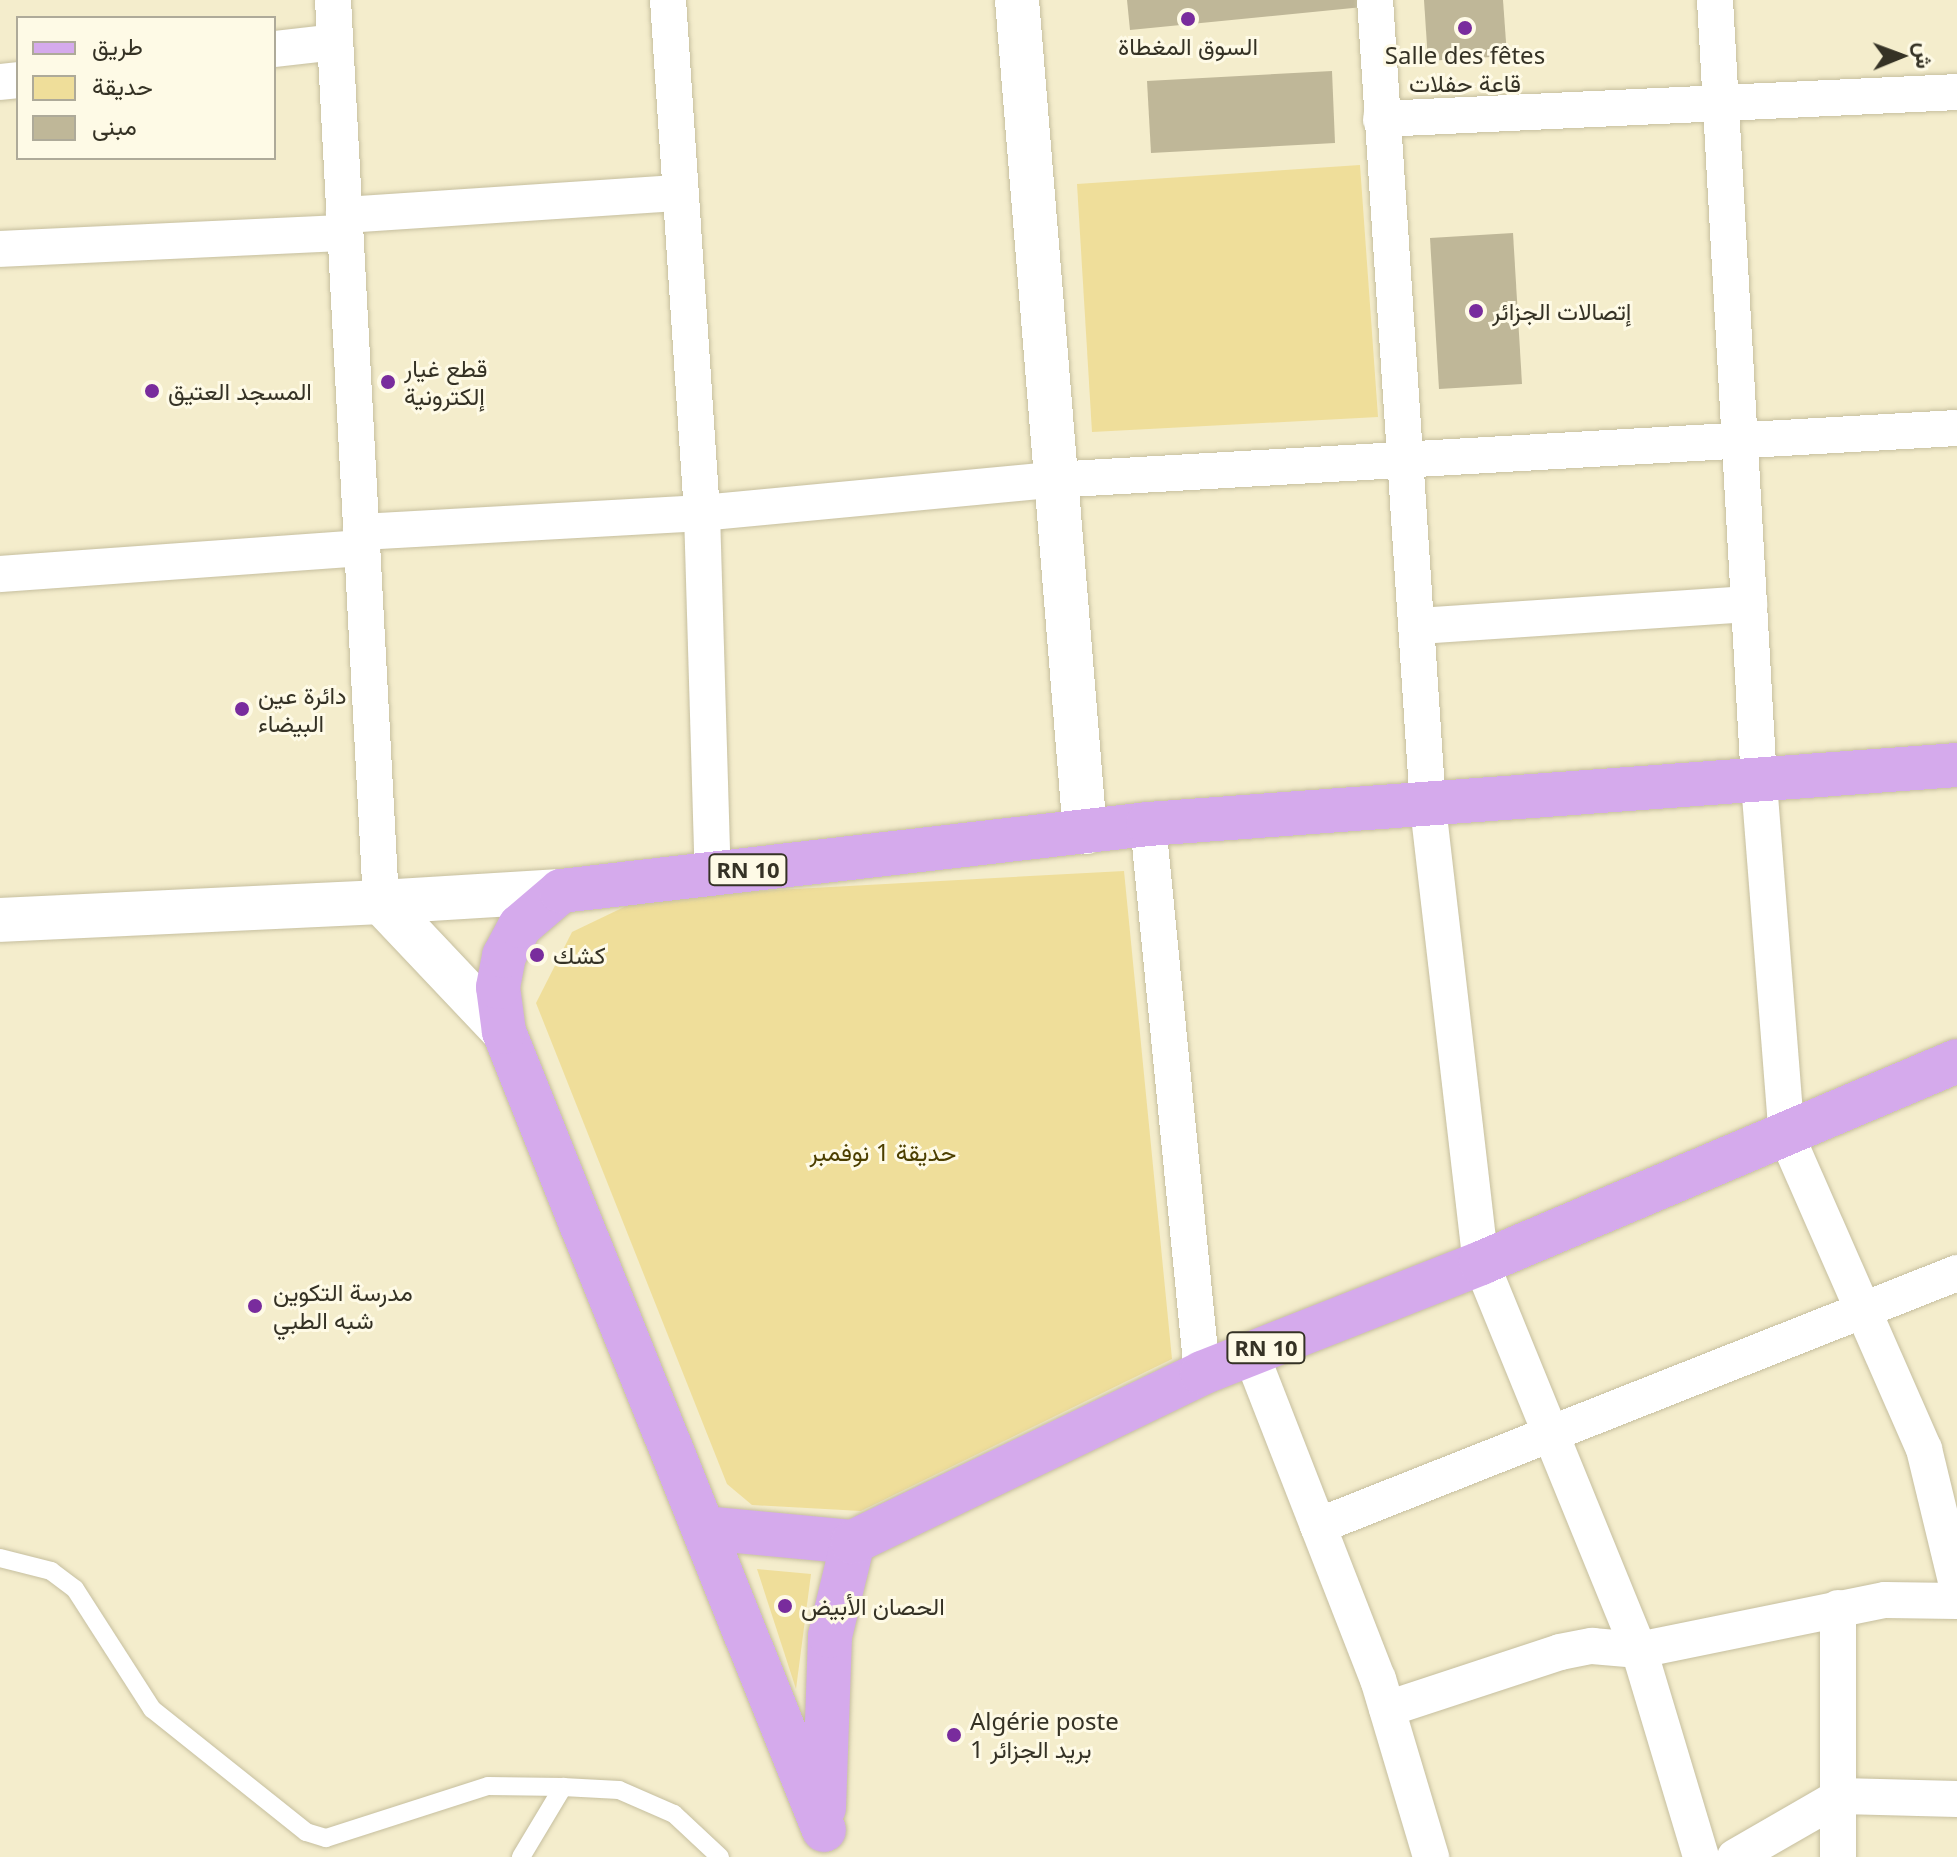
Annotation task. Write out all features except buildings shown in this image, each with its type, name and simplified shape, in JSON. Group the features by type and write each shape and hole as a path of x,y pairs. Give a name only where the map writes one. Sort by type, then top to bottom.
{"main road":[{"name":"RN 10","path":"561,891 1148,824 1759,783 1957,765"},
{"path":"561,891 520,926 504,956 498,987 504,1032 704,1528 825,1848"},
{"name":"RN 10","path":"853,1542 1202,1373 1787,1137 1957,1061"},
{"path":"704,1528 853,1542 830,1636 825,1848"}],"street":[{"path":"333,0 381,902 504,1032"},
{"path":"668,0 677,193 702,513 713,874"},
{"path":"1017,0 1052,480 1085,832"},
{"path":"1375,0 1402,458 1418,626 1428,807 1481,1263 1639,1650 1701,1857"},
{"path":"1715,0 1759,783 1787,1137 1924,1449 1957,1585"},
{"path":"276,49 335,42"},
{"path":"1381,119 1720,107 1957,92"},
{"path":"0,249 344,224 677,193"},
{"path":"0,574 1052,480 1957,428"},
{"path":"1418,626 1749,604"},
{"path":"1148,824 1202,1373"},
{"path":"0,920 561,891"},
{"path":"1318,1526 1550,1431 1957,1273"},
{"path":"1251,1354 1387,1709 1431,1857"},
{"path":"1387,1709 1560,1652 1592,1646 1639,1650 1885,1600 1957,1601"},
{"path":"1838,1608 1841,1796 1838,1857"},
{"path":"1735,1857 1841,1796 1957,1799"}],"lane":[{"path":"0,1558 51,1571 75,1589 152,1709 306,1832 326,1838 488,1786 619,1790 674,1814 720,1857"},
{"path":"521,1857 563,1787"}],"green space":[{"path":"1360,165 1378,417 1092,432 1077,184"},
{"name":"حديقة 1 نوفمبر","path":"1124,871 1172,1359 861,1511 752,1505 727,1484 536,1003 572,932 645,897"},
{"path":"757,1569 811,1574 796,1689"}],"place":[{"name":"السوق المغطاة","path":"1188,19"},
{"name":"Salle des fêtes قاعة حفلات","path":"1465,28"},
{"name":"إتصالات الجزائر","path":"1476,311"},
{"name":"قطع غيار إلكترونية","path":"388,382"},
{"name":"المسجد العتيق","path":"152,391"},
{"name":"دائرة عين البيضاء","path":"242,709"},
{"name":"كشك","path":"537,955"},
{"name":"مدرسة التكوين شبه الطبي","path":"255,1306"},
{"name":"الحصان الأبيض","path":"785,1606"},
{"name":"Algérie poste 1 بريد الجزائر","path":"954,1735"}]}
